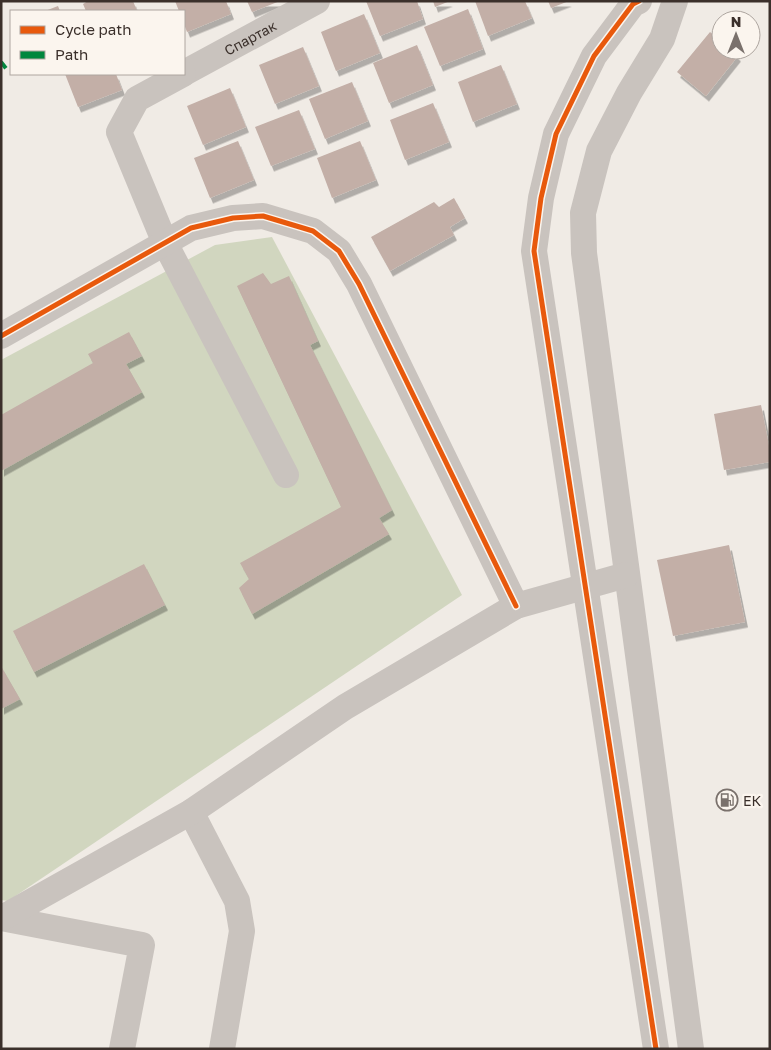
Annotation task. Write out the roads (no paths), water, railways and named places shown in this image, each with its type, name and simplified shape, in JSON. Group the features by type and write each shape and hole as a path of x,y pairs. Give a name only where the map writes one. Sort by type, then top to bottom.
{"street":[{"name":"Спартак","path":"185,73 317,1"},
{"path":"639,1 633,4 594,56 556,134 540,198 534,252 656,1049"},
{"path":"675,1 662,39 629,93 599,151 583,213 584,253 691,1049"},
{"name":"Спартак","path":"165,243 119,132 137,99 182,75"},
{"path":"1,336 191,228 233,218 263,216 313,230 339,251 359,284 516,606"},
{"path":"165,243 286,475"},
{"path":"1,918 191,812 345,707 516,606 626,575"},
{"path":"191,812 237,901 242,931 222,1049"},
{"path":"1,918 142,945 122,1049"}],"place":[{"name":"ЕК","path":"727,800"}]}
